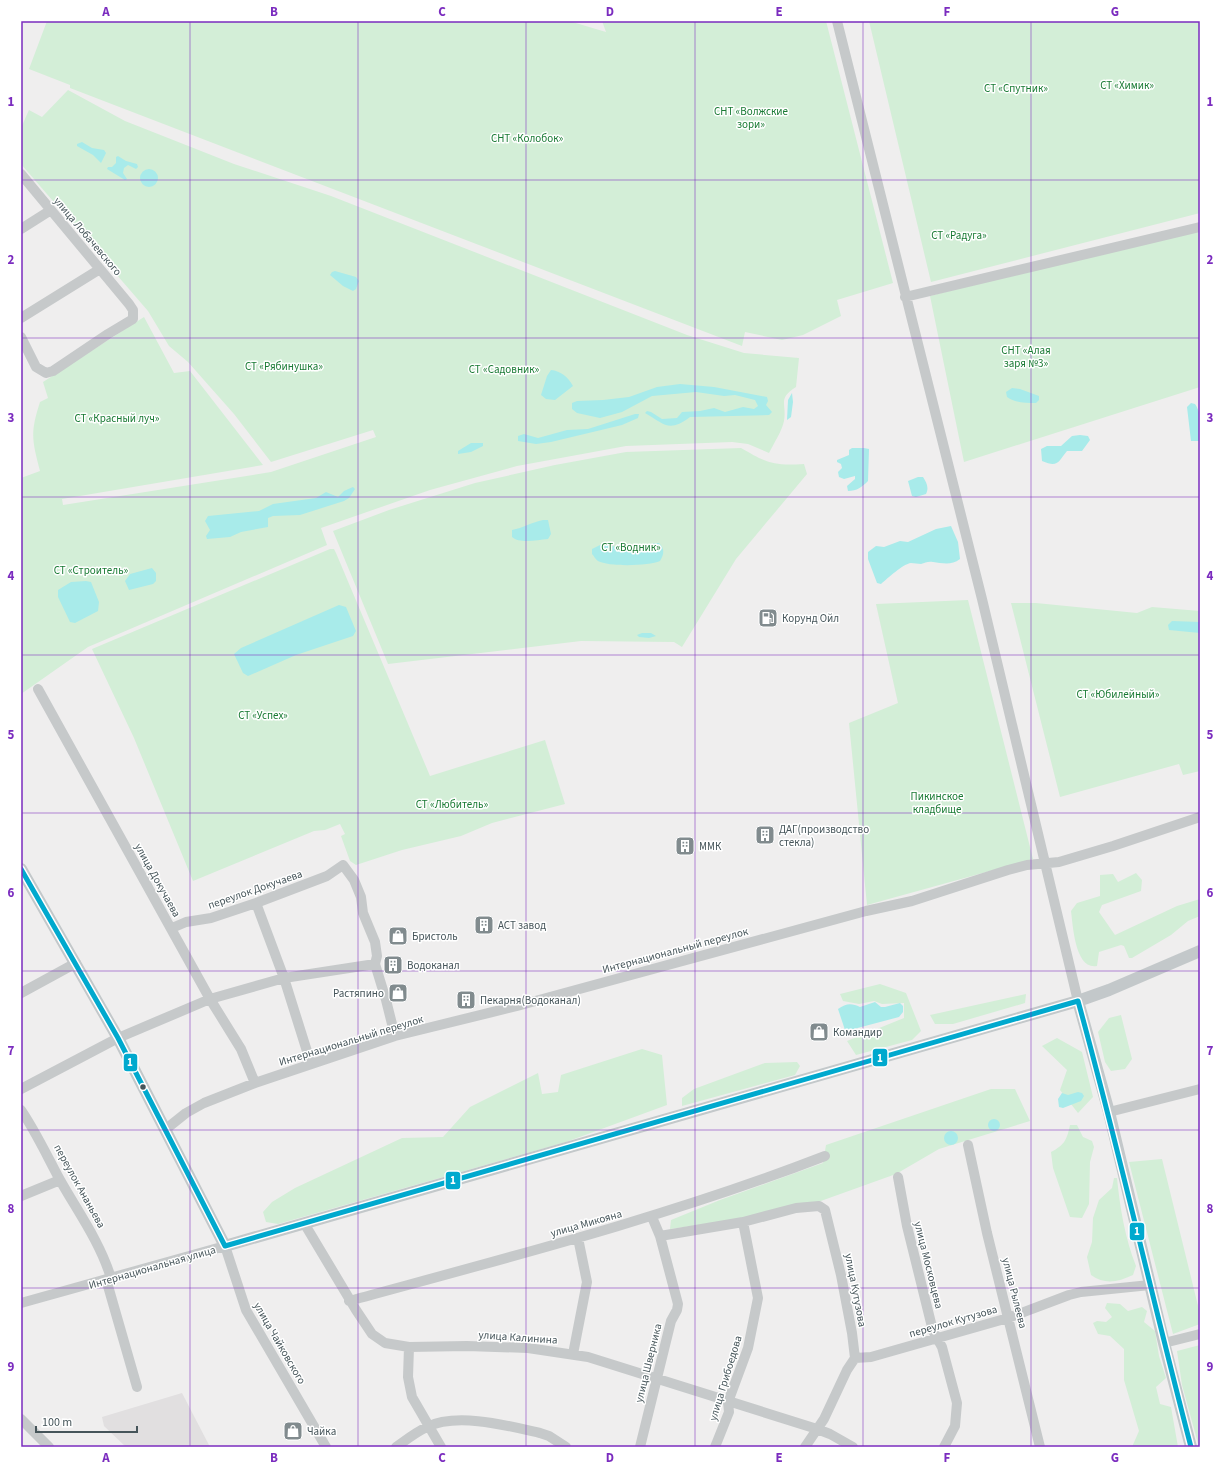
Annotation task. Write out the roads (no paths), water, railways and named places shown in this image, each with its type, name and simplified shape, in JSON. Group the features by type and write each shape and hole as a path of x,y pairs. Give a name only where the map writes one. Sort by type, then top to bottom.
{"main road":[{"path":"21,869 26,886 76,963 118,1038 225,1246"},
{"name":"Интернациональная улица","path":"225,1246 1078,1001 1109,990 1200,951"},
{"path":"1078,1001 1109,1112 1164,1343 1191,1447"}],"street":[{"path":"837,21 905,297 982,599 1078,1001"},
{"name":"улица Лобачевского","path":"21,174 129,304 134,315 130,322 108,334 53,371 46,373 36,367 21,337"},
{"path":"21,229 51,210"},
{"path":"905,297 928,293 1200,227"},
{"path":"21,318 100,270"},
{"name":"улица Докучаева","path":"38,689 172,928 210,999 241,1049 255,1083"},
{"name":"Интернациональный переулок","path":"166,1129 186,1113 204,1103 255,1083 395,1036 517,1006 866,911 912,901 1008,870 1045,864 1113,846 1200,817"},
{"name":"переулок Докучаева","path":"172,928 186,922 210,918 256,903 327,876 343,865 354,880 363,912 375,942 377,956 375,964"},
{"path":"256,903 284,978 311,1064"},
{"path":"21,993 76,963"},
{"path":"21,1088 118,1038 210,999 284,978 375,964 395,1036"},
{"path":"1109,1112 1200,1089"},
{"name":"переулок Ананьева","path":"21,1110 36,1133 60,1180 94,1235 109,1279 137,1387"},
{"name":"улица Рылеева","path":"968,1145 968,1154 1040,1447"},
{"name":"улица Микояна","path":"350,1301 652,1217 757,1182 825,1156"},
{"name":"улица Московцева","path":"898,1177 907,1226 933,1331 942,1347 958,1403 955,1426 944,1447"},
{"path":"21,1196 60,1180"},
{"name":"улица Кутузова","path":"744,1222 811,1206 819,1206 825,1210 841,1275 855,1358"},
{"name":"улица Шверника","path":"640,1447 671,1321 677,1310 678,1304 660,1236 652,1217"},
{"path":"660,1236 744,1222"},
{"name":"улица Грибоедова","path":"715,1447 729,1412 728,1402 748,1348 759,1292 744,1222"},
{"name":"улица Калинина","path":"304,1223 350,1301 372,1334 377,1339 392,1346 528,1348 597,1359 728,1402 817,1429 830,1434 853,1447"},
{"path":"573,1354 587,1282 578,1238"},
{"name":"Интернациональная улица","path":"21,1303 225,1246"},
{"name":"улица Чайковского","path":"225,1246 246,1310 326,1447"},
{"name":"переулок Кутузова","path":"855,1358 871,1357 937,1339 1008,1318 1081,1292 1150,1285"},
{"path":"1164,1343 1200,1334"},
{"path":"409,1347 409,1385 412,1397 428,1427 441,1447"},
{"path":"805,1447 824,1419 847,1370 855,1358"},
{"path":"21,1419 49,1447"},
{"path":"396,1447 428,1427 450,1420 475,1422 549,1436 566,1447"}],"water":[{"path":"82,142 92,148 104,150 106,153 101,163 93,155 77,146 77,144"},
{"path":"118,156 126,161 137,164 138,167 136,169 128,165 124,168 123,173 127,179 125,180 107,169 116,163 116,157"},
{"path":"149,169 155,172 158,178 155,184 149,187 143,184 140,178 143,172"},
{"path":"335,271 356,277 359,281 356,289 353,291 343,286 330,275"},
{"path":"551,370 564,375 573,386 555,400 546,399 541,395 547,376"},
{"path":"680,384 714,387 767,397 768,401 766,405 772,412 769,415 690,417 677,425 672,426 662,423 645,413 647,411 651,412 662,419 677,418 682,412 700,411 714,408 725,412 743,407 754,409 758,406 755,400 735,395 724,396 696,392 652,396 622,412 600,418 577,413 572,409 572,403 577,401 629,397 657,387"},
{"path":"1012,388 1020,389 1039,396 1039,400 1036,403 1028,403 1017,402 1010,399 1007,397 1006,392"},
{"path":"792,393 793,402 791,417 787,420 788,400"},
{"path":"1191,403 1195,404 1199,412 1201,432 1199,441 1191,441 1187,407"},
{"path":"639,414 638,418 622,425 551,442 536,444 518,441 518,436 524,434 538,438 567,430 588,429"},
{"path":"1072,436 1088,436 1090,440 1082,451 1067,451 1055,464 1042,461 1041,449 1047,446 1061,446"},
{"path":"471,443 483,443 483,446 471,452 458,454 458,451"},
{"path":"852,448 869,449 868,481 859,488 848,491 847,486 855,479 855,476 844,479 839,477 838,472 842,468 841,464 837,462 837,460 849,455 849,450"},
{"path":"918,477 923,477 927,490 926,494 916,497 912,496 908,481"},
{"path":"353,487 355,489 349,498 344,501 300,515 273,516 268,518 268,527 241,532 230,537 207,539 206,536 210,530 205,521 208,516 259,511 273,504 316,498 326,492 338,497 344,491"},
{"path":"543,520 548,520 551,534 548,539 524,541 512,537 512,530"},
{"path":"951,526 958,542 960,559 953,563 911,563 904,566 881,584 877,583 868,559 868,552 876,546 884,547 900,541 908,542 936,529"},
{"path":"604,543 610,546 631,547 659,543 663,549 663,554 660,561 655,563 620,565 603,563 598,561 592,554 592,549"},
{"path":"152,568 156,573 156,581 153,584 129,590 125,581 130,574"},
{"path":"71,582 91,582 99,602 98,611 75,623 70,622 58,597 58,590"},
{"path":"339,605 346,607 356,631 353,636 296,655 248,676 243,673 234,654 241,648"},
{"path":"1172,621 1200,622 1200,633 1169,630 1168,625"},
{"path":"642,633 651,633 656,636 649,638 639,637 637,635"},
{"path":"875,1002 881,1007 900,1003 903,1006 903,1012 899,1017 845,1030 838,1009 846,1005 852,1004 860,1007"},
{"path":"1078,1092 1082,1093 1084,1096 1081,1101 1063,1108 1059,1107 1058,1099 1062,1093 1068,1095"},
{"path":"992,1119 996,1119 1000,1125 996,1131 992,1131 988,1127 988,1123"},
{"path":"951,1131 956,1133 958,1138 956,1143 951,1145 946,1143 944,1138 946,1133"}],"place":[{"name":"Корунд Ойл","path":"768,618"},
{"name":"ДАГ(производство стекла)","path":"765,835"},
{"name":"ММК","path":"685,846"},
{"name":"АСТ завод","path":"484,925"},
{"name":"Бристоль","path":"398,936"},
{"name":"Водоканал","path":"393,965"},
{"name":"Растяпино","path":"398,993"},
{"name":"Пекарня(Водоканал)","path":"466,1000"},
{"name":"Командир","path":"819,1032"},
{"name":"Чайка","path":"293,1431"}],"park label":[{"name":"СТ «Химик»","path":"1127,85"},
{"name":"СТ «Спутник»","path":"1016,88"},
{"name":"СНТ «Волжские зори»","path":"751,117"},
{"name":"СНТ «Колобок»","path":"527,138"},
{"name":"СТ «Радуга»","path":"959,235"},
{"name":"СНТ «Алая заря №3»","path":"1026,356"},
{"name":"СТ «Рябинушка»","path":"284,366"},
{"name":"СТ «Садовник»","path":"504,369"},
{"name":"СТ «Красный луч»","path":"117,418"},
{"name":"СТ «Водник»","path":"631,547"},
{"name":"СТ «Строитель»","path":"91,570"},
{"name":"СТ «Юбилейный»","path":"1118,694"},
{"name":"СТ «Успех»","path":"263,715"},
{"name":"Пикинское кладбище","path":"937,802"},
{"name":"СТ «Любитель»","path":"452,804"}]}
